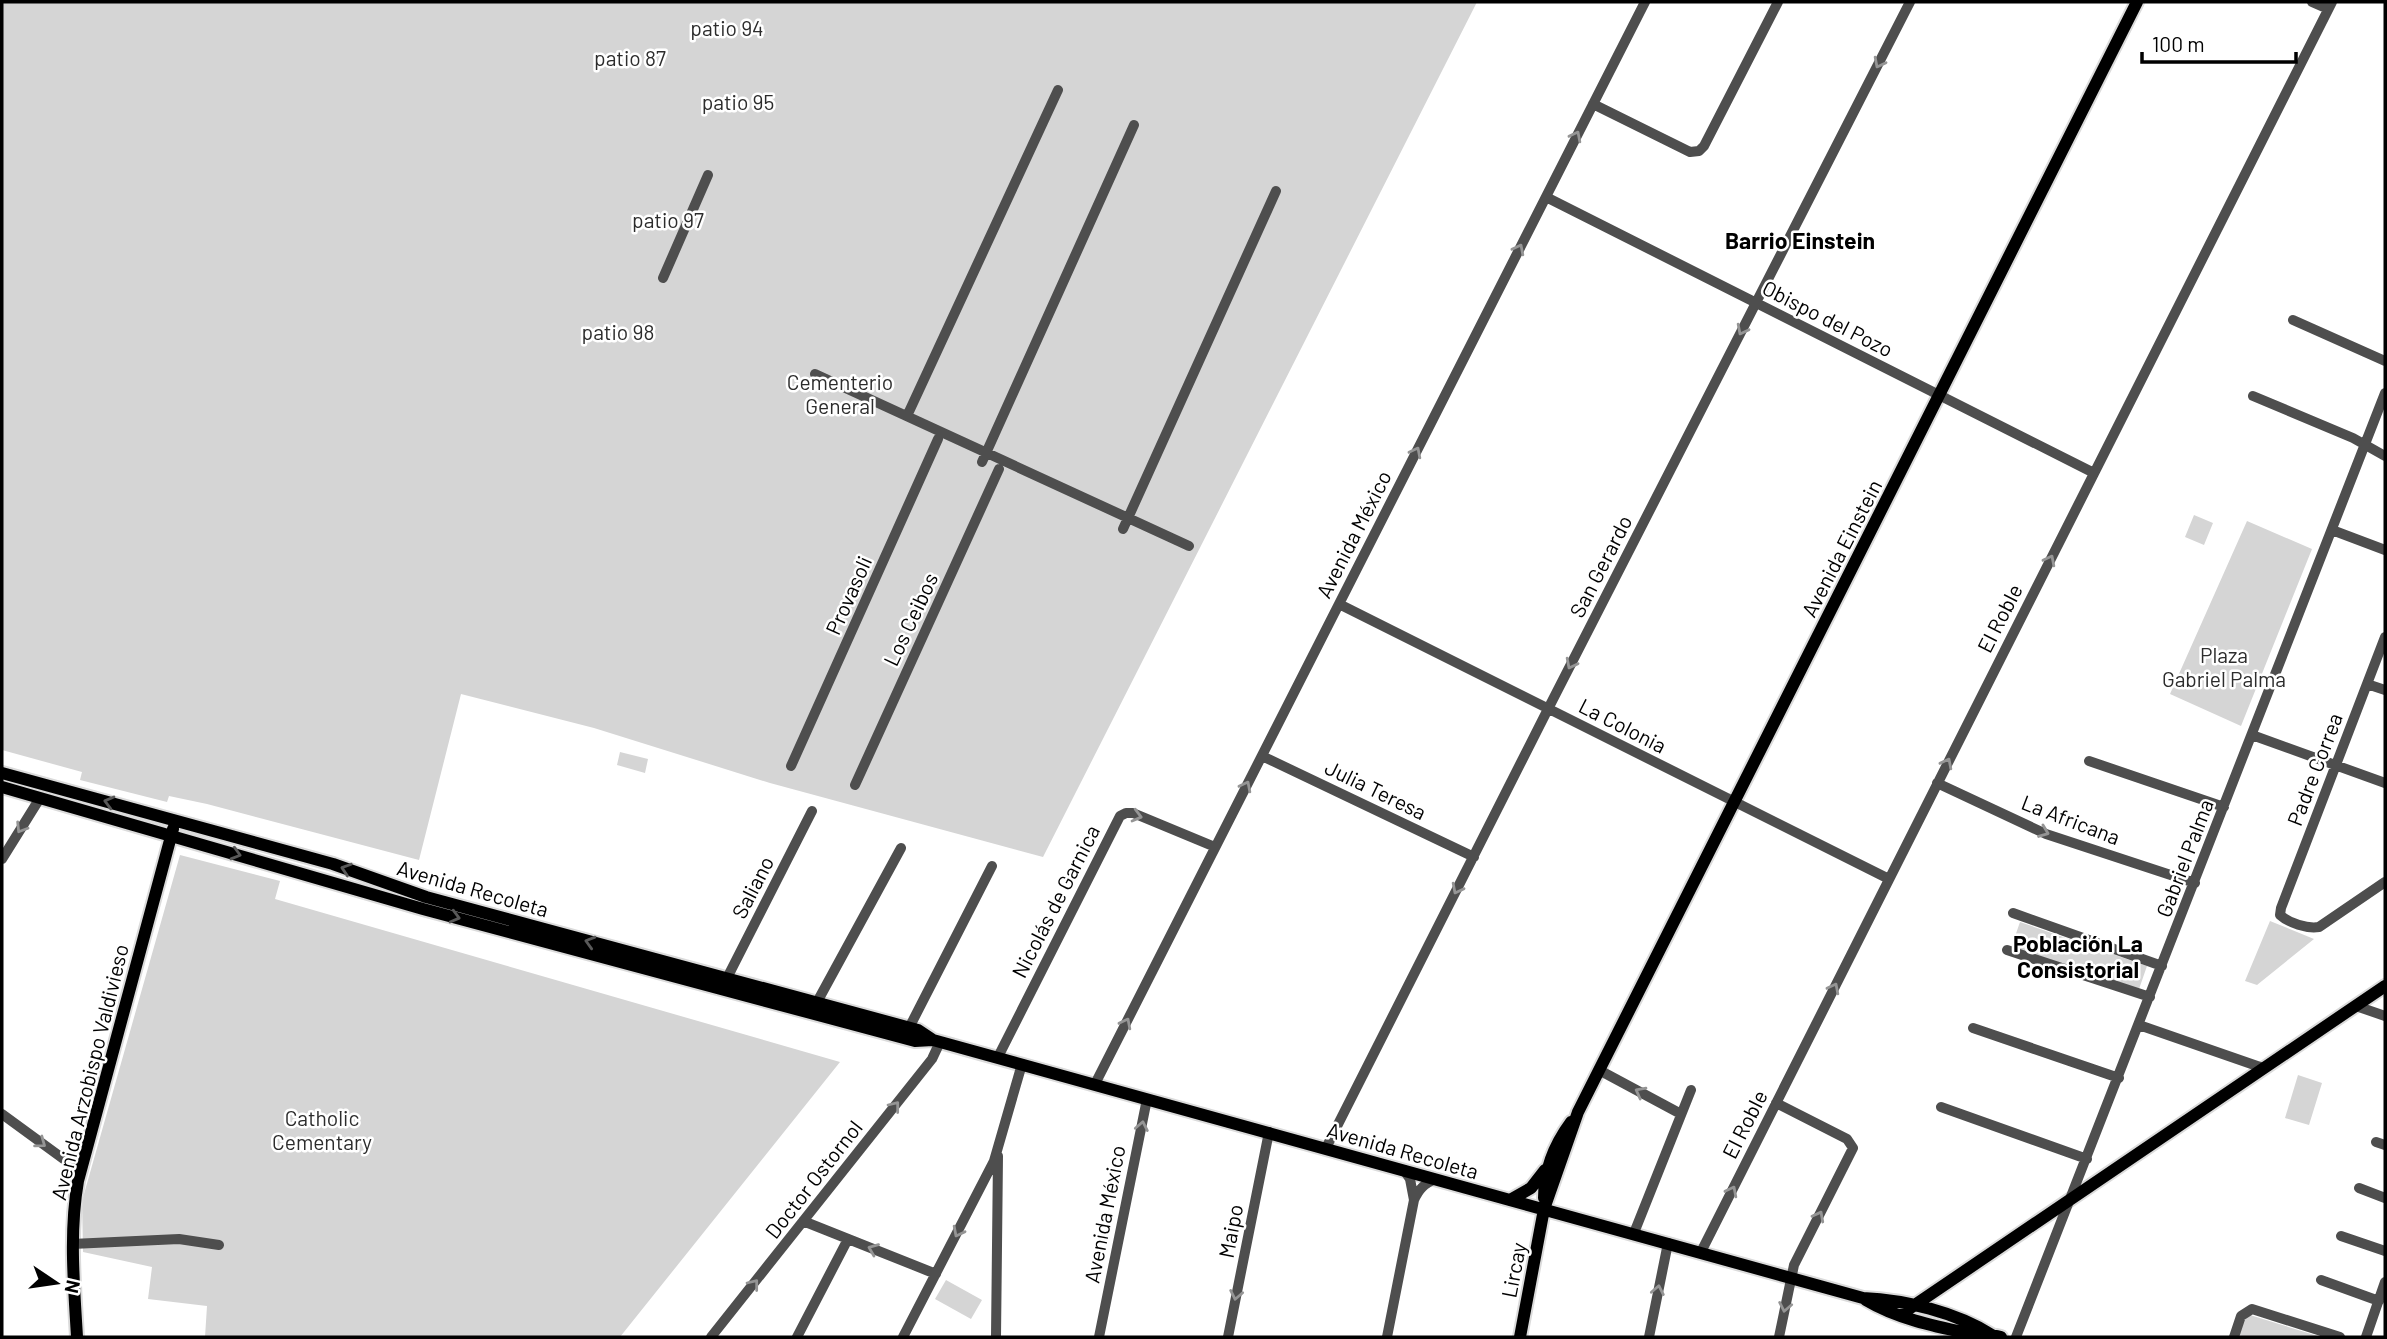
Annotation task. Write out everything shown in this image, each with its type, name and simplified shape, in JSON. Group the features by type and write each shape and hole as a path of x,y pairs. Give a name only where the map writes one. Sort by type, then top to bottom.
{"main road":[{"name":"Avenida Einstein","path":"1544,1209 1578,1112 2137,2"},
{"name":"Avenida Recoleta","path":"2,773 350,869 426,897 909,1028 936,1041 1022,1065 1863,1298 1887,1299 1915,1306 1973,1323 1996,1336"},
{"name":"Avenida Recoleta","path":"2,787 423,909 646,970 915,1041 936,1041"},
{"name":"Avenida Arzobispo Valdivieso","path":"77,1337 72,1244 73,1213 80,1171 175,820"},
{"path":"1900,1315 2385,986"},
{"name":"Avenida Einstein","path":"1544,1209 1544,1186 1549,1160 1559,1139 1578,1112"},
{"path":"1510,1200 1535,1185 1549,1160"},
{"name":"Lircay","path":"1520,1337 1544,1209"},
{"name":"Avenida Recoleta","path":"1863,1298 1883,1310 1900,1315 1970,1334 1996,1336"}],"street":[{"name":"Avenida México","path":"1095,1084 1645,2"},
{"path":"1593,104 1690,152 1699,151 1778,2"},
{"name":"San Gerardo","path":"1326,1148 1910,2"},
{"path":"2312,2 2330,6"},
{"name":"El Roble","path":"1701,1252 2330,6"},
{"path":"907,416 1058,90"},
{"path":"985,457 1134,125"},
{"path":"663,278 708,174"},
{"path":"1123,529 1276,191"},
{"name":"Obispo del Pozo","path":"1546,197 2094,473"},
{"path":"2293,320 2385,361"},
{"path":"814,374 907,416 985,457 1189,546"},
{"name":"Gabriel Palma","path":"2016,1337 2385,393"},
{"path":"2253,396 2353,438 2385,456"},
{"name":"Provasoli","path":"791,766 939,439"},
{"name":"Los Ceibos","path":"855,785 999,469"},
{"path":"2332,530 2385,551"},
{"name":"La Colonia","path":"1339,604 1889,879"},
{"name":"Padre Correa","path":"2385,637 2280,915 2307,928 2319,927 2385,882"},
{"path":"2367,684 2385,690"},
{"path":"2252,735 2385,783"},
{"name":"Julia Teresa","path":"1262,756 1474,857"},
{"path":"2089,761 2224,807"},
{"name":"La Africana","path":"1937,783 2046,834 2195,883"},
{"path":"2,859 40,798"},
{"name":"Saliano","path":"726,980 812,811"},
{"name":"Nicolás de Garnica","path":"998,1058 1121,816 1133,813 1215,847"},
{"path":"816,1004 901,848"},
{"path":"909,1028 992,866"},
{"path":"2013,913 2162,966"},
{"path":"2007,950 2150,997"},
{"path":"2356,1006 2385,1016"},
{"path":"2140,1025 2263,1068"},
{"path":"1973,1028 2119,1078"},
{"name":"Doctor Ostornol","path":"711,1337 932,1059 936,1041"},
{"path":"904,1337 998,1148 1022,1065"},
{"path":"1599,1070 1681,1114"},
{"path":"1634,1233 1691,1090"},
{"name":"Avenida México","path":"1100,1337 1147,1099"},
{"path":"1776,1102 1847,1139 1853,1148 1798,1256 1779,1337"},
{"path":"1941,1107 2087,1159"},
{"path":"2,1114 80,1171"},
{"name":"Maipo","path":"1228,1337 1269,1132"},
{"path":"996,1337 998,1148"},
{"path":"1404,1170 1410,1179 1414,1200"},
{"path":"1387,1337 1414,1200 1426,1183 1436,1178"},
{"path":"2358,1188 2385,1198"},
{"path":"977,1194 989,1195 998,1200"},
{"path":"803,1221 936,1274"},
{"path":"2341,1236 2385,1251"},
{"path":"72,1244 179,1239 219,1245"},
{"path":"797,1337 848,1239"},
{"path":"1649,1337 1668,1243"},
{"path":"2321,1280 2379,1301"},
{"path":"2366,1337 2385,1282"},
{"path":"2234,1337 2241,1316 2249,1310 2340,1337"}],"green space":[{"name":"Cementerio General","path":"2,2 1477,2 1043,857 770,783 594,728 461,694 419,860 207,804 169,796 167,802 80,780 82,772 2,750"},
{"path":"2194,515 2213,523 2204,545 2185,537"},
{"name":"Plaza Gabriel Palma","path":"2247,521 2312,549 2241,726 2170,694"},
{"path":"620,752 648,759 645,773 617,765"},
{"name":"Catholic Cementary","path":"180,855 280,881 275,899 840,1062 620,1337 205,1337 207,1306 148,1299 152,1267 83,1252 82,1201"},
{"path":"2270,921 2314,939 2257,985 2245,981"},
{"path":"2020,922 2147,966 2138,992 2011,948"},
{"path":"2298,1075 2322,1083 2309,1125 2285,1118"},
{"path":"946,1280 982,1300 971,1319 935,1299"},
{"path":"2250,1315 2321,1337 2238,1337 2244,1320"}],"district":[{"name":"Barrio Einstein","path":"1800,240"},
{"name":"Población La Consistorial","path":"2078,956"}],"park label":[{"name":"patio 94","path":"727,27"},
{"name":"patio 87","path":"630,57"},
{"name":"patio 95","path":"738,101"},
{"name":"patio 97","path":"668,219"},
{"name":"patio 98","path":"618,331"}]}
